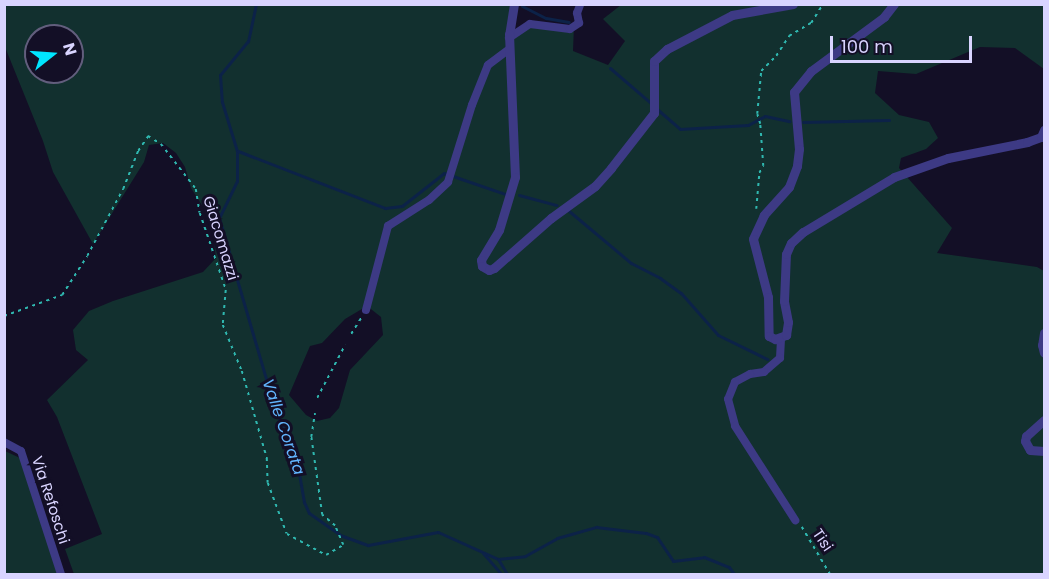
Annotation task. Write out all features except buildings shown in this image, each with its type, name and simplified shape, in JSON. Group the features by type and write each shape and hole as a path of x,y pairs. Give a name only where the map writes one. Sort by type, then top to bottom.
{"street":[{"path":"514,4 509,50 515,177 499,230 480,260 482,266 489,270 594,186 611,168 654,113 654,61 667,49 732,15 793,4"},
{"path":"894,4 884,17 811,71 794,92 799,149 797,166 789,187 764,215 753,240 768,297 769,336 778,339 786,335 788,328 784,301 786,254 791,243 803,232 894,177 948,158 1027,142 1041,137 1044,130"},
{"path":"509,38 530,24 570,29 579,22 577,13 580,5"},
{"path":"366,310 388,226 429,200 448,182 462,145 472,105 488,65 509,50"},
{"path":"1044,333 1042,345 1044,353"},
{"path":"778,339 780,358 764,372 750,374 735,382 728,399 735,426 795,520"},
{"path":"1044,420 1032,429 1024,441 1030,450 1044,451"},
{"name":"Via Refoschi","path":"4,442 21,451 61,574"}],"path":[{"path":"756,212 759,173 763,166 760,124 757,114 761,71 776,56 789,36 811,23 823,4"},
{"name":"Giacomazzi","path":"4,316 62,295 87,256 123,189 138,151 148,136 161,144 196,189 200,213 226,290 223,325 251,402 267,458 268,483 287,534 326,555 343,545 334,525 322,515 311,437 315,412"},
{"path":"351,334 366,310"},
{"path":"317,398 345,345"},
{"name":"Tisi","path":"795,520 811,540 830,574"}],"green space":[{"path":"514,4 510,31 537,22 574,26 573,51 608,65 625,41 603,19 621,5 1044,5 1044,69 1015,48 980,47 916,74 878,71 875,93 899,115 929,122 938,138 926,149 901,158 899,168 952,228 937,253 1037,267 1044,271 1044,574 74,574 65,549 102,534 57,417 47,400 88,360 76,350 73,330 89,311 203,272 216,258 213,234 205,210 191,188 185,167 176,153 163,143 149,145 144,162 93,244 53,172 5,47 5,5","holes":["367,306 381,317 383,335 350,370 339,408 330,418 317,421 306,415 289,395 310,346 322,343 345,319"]},
{"path":"5,451 20,458 59,574 5,574"}],"waterway":[{"name":"Valle Corata","path":"256,4 248,41 220,75 222,102 237,151 237,181 219,218 274,406 297,462 304,502 309,513 340,535 368,545 438,532 498,559 525,556 557,538 596,527 646,533 657,537 673,561 704,557 729,567 734,574"},
{"path":"522,6 546,18 569,22"},
{"path":"610,68 652,104"},
{"path":"657,109 680,129 748,125 765,116 789,121"},
{"path":"803,122 889,120"},
{"path":"238,151 385,208 402,206 444,173 505,194"},
{"path":"519,195 557,205"},
{"path":"569,211 631,263 660,278 681,293 718,335 767,359"},
{"path":"483,553 501,574"},
{"path":"498,559 507,574"}]}
